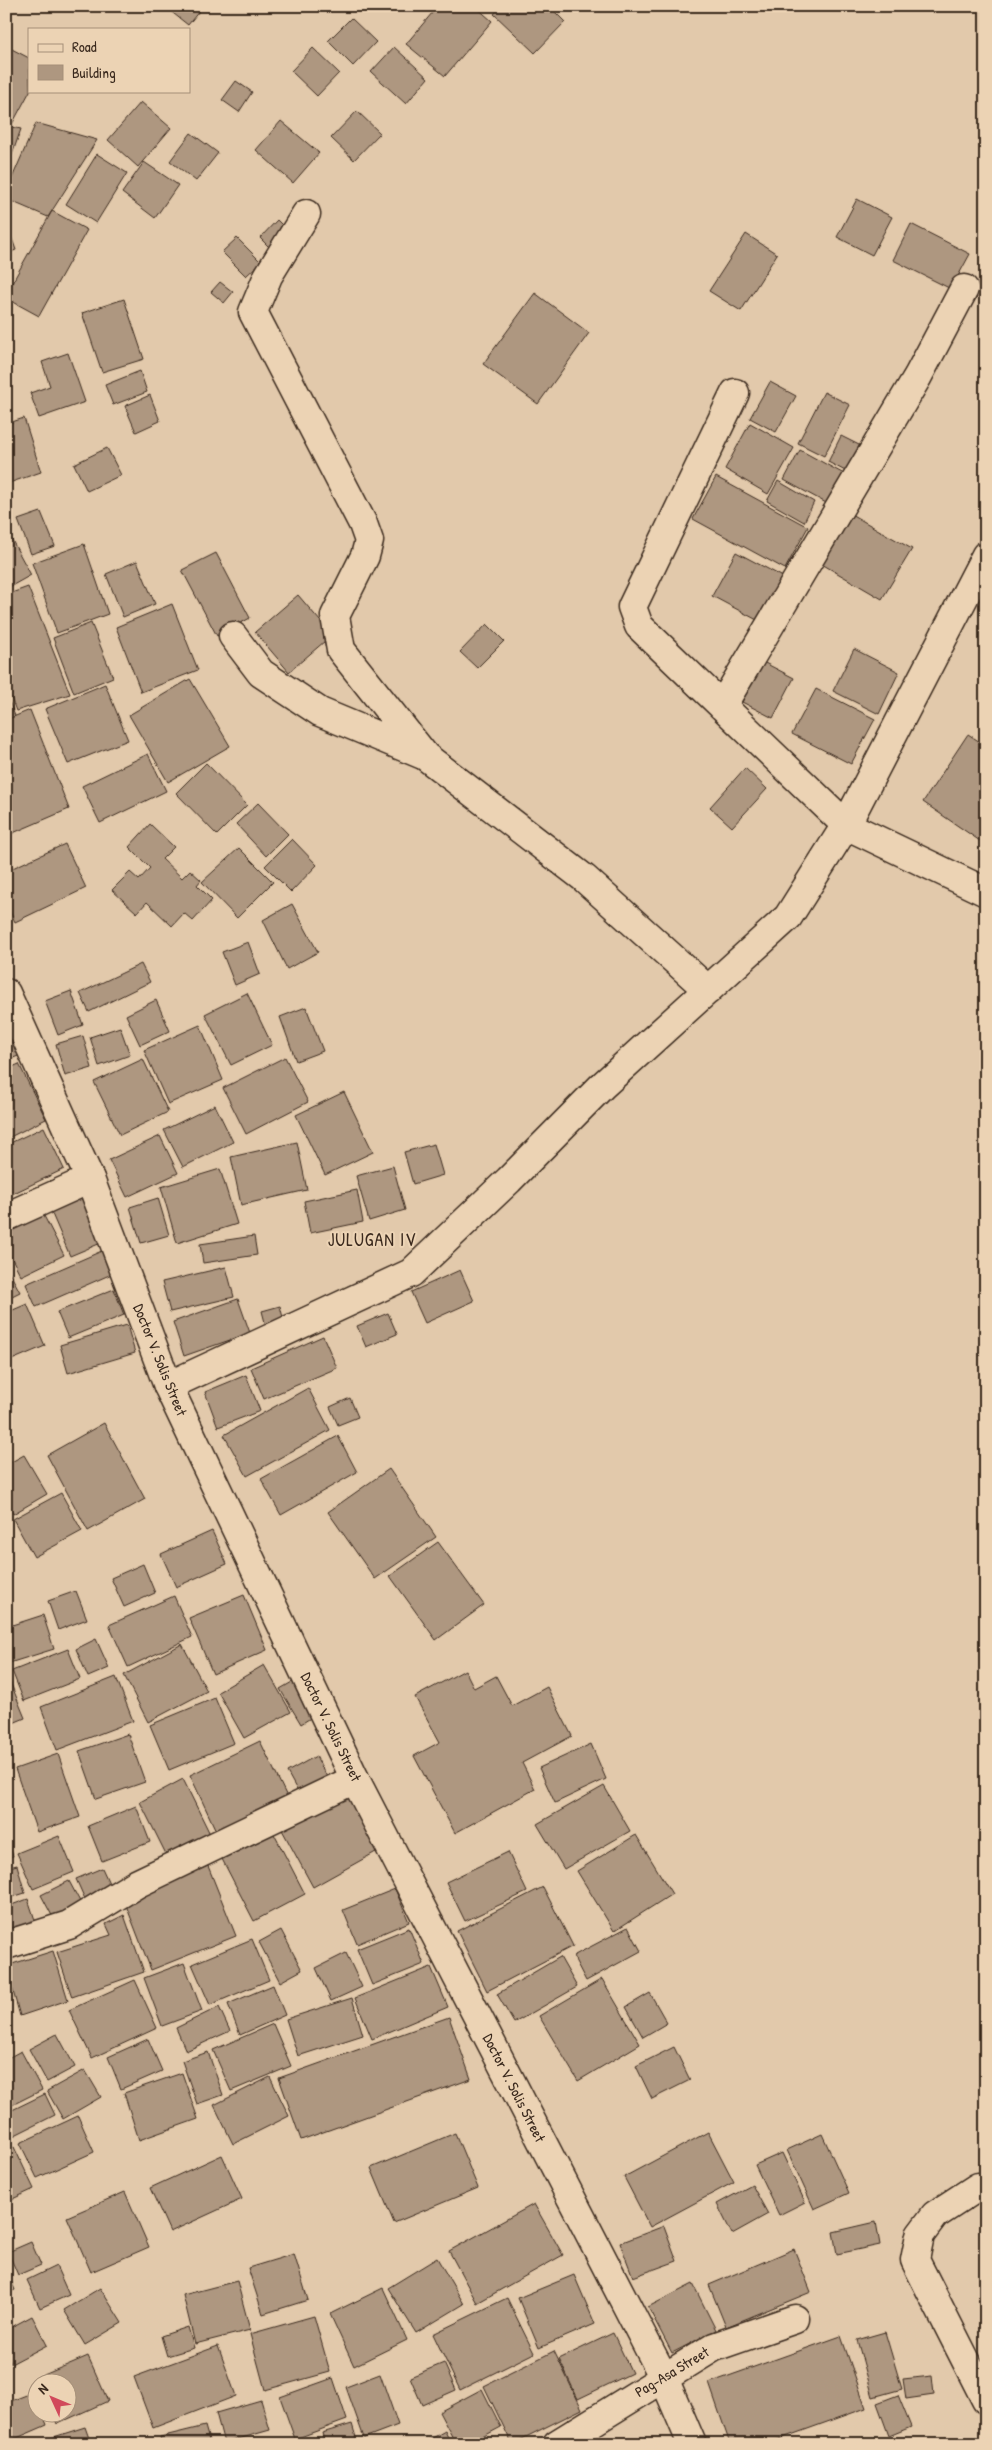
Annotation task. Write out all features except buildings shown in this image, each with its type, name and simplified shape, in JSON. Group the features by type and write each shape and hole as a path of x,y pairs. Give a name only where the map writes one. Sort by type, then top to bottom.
{"street":[{"path":"306,214 268,276 253,312 363,524 369,540 365,556 335,616 341,650 425,756 584,878 708,990"},
{"path":"722,706 918,376 964,289"},
{"path":"735,393 632,607 639,626 846,825 983,884"},
{"path":"168,1386 411,1273 509,1180 602,1086 788,917 846,825 986,555"},
{"path":"233,636 260,673 320,712 425,756"},
{"name":"Doctor V. Solis Street","path":"6,994 90,1179 168,1386 355,1779 663,2376 692,2444"},
{"path":"6,1217 90,1179"},
{"path":"6,1946 69,1925 138,1883 355,1779"},
{"path":"983,2186 935,2215 920,2235 915,2260 984,2392"},
{"name":"Pag-Asa Street","path":"557,2444 663,2376 714,2347 795,2319"}],"district":[{"name":"JULUGAN IV","path":"372,1240"}]}
